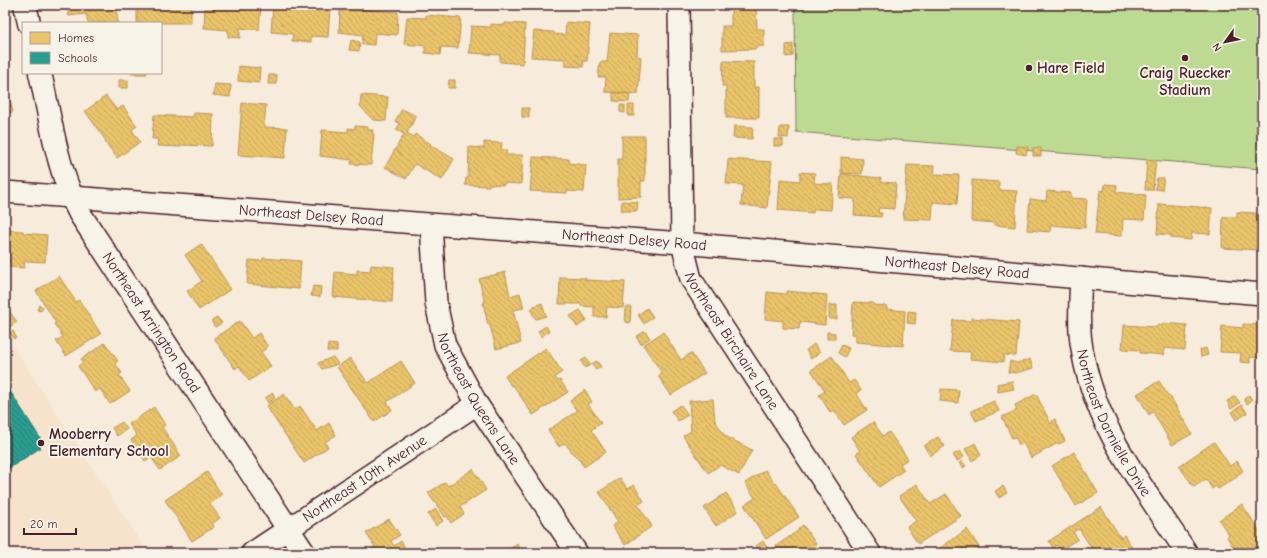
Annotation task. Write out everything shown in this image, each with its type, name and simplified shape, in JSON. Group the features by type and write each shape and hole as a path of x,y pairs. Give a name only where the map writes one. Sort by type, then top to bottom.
{"street":[{"path":"25,5 29,22"},
{"name":"Northeast Birchaire Lane","path":"679,5 682,243 691,279 870,553"},
{"name":"Northeast Arrington Road","path":"40,74 63,175 71,197 90,230 304,553"},
{"name":"Northeast Delsey Road","path":"5,192 682,243 1262,294"},
{"name":"Northeast Queens Lane","path":"431,225 436,303 445,345 477,404 576,553"},
{"name":"Northeast Darnielle Drive","path":"1081,278 1081,343 1094,396 1105,423 1119,449 1187,553"},
{"name":"Northeast 10th Avenue","path":"252,553 477,404"}],"shaded area":[{"name":"Mooberry Elementary School","path":"5,334 148,553 5,553"}],"green space":[{"name":"Hare Field","path":"795,5 1262,5 1262,169 796,132"}],"building: Homes":[{"path":"67,5 116,5 118,22 88,22 86,14 69,16"},
{"path":"137,5 191,5 191,23 137,22"},
{"path":"205,5 261,5 259,30 240,28 240,38 228,37 228,30 204,28"},
{"path":"273,5 308,5 330,8 328,37 311,36 311,42 292,41 293,34 271,32"},
{"path":"756,6 757,29 764,29 764,46 756,47 756,49 722,50 722,26 731,26 731,7"},
{"path":"358,9 398,12 397,35 375,33 374,45 362,44 363,35 339,32 340,10 358,11"},
{"path":"426,15 461,18 458,48 441,47 440,55 425,53 425,46 404,44 407,17 426,18"},
{"path":"566,22 590,24 587,61 584,61 583,67 564,66 565,59 531,57 534,31 554,32 554,34 565,35"},
{"path":"505,23 525,24 523,64 500,62 500,55 469,53 471,26 491,27 491,24 505,25"},
{"path":"610,33 638,35 637,56 641,57 638,94 605,92 606,77 598,77 600,62 607,62"},
{"path":"351,40 360,42 359,51 349,50"},
{"path":"793,44 793,56 786,57 786,45"},
{"path":"723,61 754,62 754,87 759,87 759,118 726,118 726,86 722,86"},
{"path":"239,66 260,68 259,83 238,81"},
{"path":"269,75 277,75 276,84 268,84"},
{"path":"119,80 128,80 128,88 119,88"},
{"path":"449,80 455,80 455,88 448,88"},
{"path":"215,84 231,85 230,97 213,95"},
{"path":"8,91 13,112 5,113 5,92"},
{"path":"613,92 630,94 629,102 613,101"},
{"path":"361,95 388,97 386,121 373,120 360,106"},
{"path":"106,96 117,110 123,106 137,126 132,130 140,142 117,158 85,111"},
{"path":"242,103 266,105 264,127 287,128 285,158 238,155"},
{"path":"620,105 625,105 625,113 620,112"},
{"path":"628,105 634,105 634,116 628,116"},
{"path":"522,108 529,108 529,118 522,117"},
{"path":"402,109 416,116 407,133 414,137 415,134 454,159 442,180 415,164 406,179 385,167 404,134 396,130 400,124 395,121"},
{"path":"194,113 213,114 212,146 157,146 158,139 152,139 154,115 193,117"},
{"path":"355,126 368,127 368,130 373,130 372,134 374,134 371,165 351,164 352,160 320,156 322,130 348,132 348,128 355,129"},
{"path":"734,126 753,127 752,139 733,138"},
{"path":"780,127 789,127 788,138 779,137"},
{"path":"622,136 645,136 645,181 641,181 641,197 618,198 618,159 622,159"},
{"path":"774,139 783,139 783,146 774,146"},
{"path":"484,142 502,143 501,150 507,150 506,155 523,155 521,184 504,183 504,185 489,184 489,186 465,185 466,178 468,178 469,147 484,148"},
{"path":"1017,146 1028,147 1026,155 1016,153"},
{"path":"1033,148 1041,148 1041,156 1033,156"},
{"path":"533,157 569,159 569,163 586,165 584,192 567,191 567,193 530,191"},
{"path":"841,157 863,159 862,174 841,173"},
{"path":"728,159 772,162 767,208 741,205 743,185 726,184"},
{"path":"1147,159 1156,160 1153,190 1145,190"},
{"path":"907,165 935,166 934,174 959,175 957,204 933,202 932,220 903,219"},
{"path":"800,172 815,173 814,183 833,184 831,210 814,209 813,213 778,210 780,179 800,181"},
{"path":"841,174 881,178 881,182 896,183 894,209 879,208 878,213 882,213 881,217 854,215 855,199 839,198"},
{"path":"1157,178 1164,178 1162,190 1155,189"},
{"path":"972,180 999,182 999,190 1017,191 1015,227 971,221"},
{"path":"1105,184 1117,185 1116,192 1146,195 1144,220 1123,219 1122,236 1095,234 1100,190 1104,191"},
{"path":"1047,191 1071,193 1071,198 1087,199 1085,228 1051,225 1050,232 1027,230 1030,199 1046,201"},
{"path":"622,201 638,202 637,211 621,211"},
{"path":"1159,204 1212,208 1210,234 1192,233 1191,240 1171,238 1171,235 1157,234"},
{"path":"1237,212 1256,213 1256,219 1262,220 1262,247 1259,247 1259,250 1222,248 1223,217 1237,217"},
{"path":"5,230 47,235 45,262 25,261 24,268 8,267 9,259 5,259"},
{"path":"201,244 231,289 199,310 187,291 202,281 185,255"},
{"path":"263,258 301,261 299,289 247,284 249,260 262,261"},
{"path":"371,265 394,267 392,302 333,297 335,272 357,274 357,270 370,271"},
{"path":"505,272 510,296 520,293 524,308 513,310 521,343 496,349 490,325 488,325 483,303 485,303 479,279"},
{"path":"59,276 76,302 79,300 101,334 66,356 56,341 63,337 36,291"},
{"path":"560,277 625,282 623,308 607,307 606,317 594,317 594,307 581,306 581,304 559,304"},
{"path":"313,286 321,287 320,297 311,296"},
{"path":"787,291 827,295 825,325 800,322 799,329 783,328 783,321 765,319 767,292 786,294"},
{"path":"853,302 873,303 873,305 887,306 887,309 905,311 903,346 855,342 855,335 851,334"},
{"path":"542,303 546,316 536,319 531,310 534,306"},
{"path":"39,305 43,307 41,311 37,310"},
{"path":"829,305 837,305 837,319 829,319"},
{"path":"626,307 631,307 630,323 625,322"},
{"path":"647,308 653,317 644,324 638,315"},
{"path":"8,309 17,322 6,329 5,311"},
{"path":"580,310 587,320 577,327 570,316"},
{"path":"908,311 916,312 915,324 907,323"},
{"path":"217,317 222,323 215,327 211,321"},
{"path":"971,318 1019,322 1016,356 1004,355 1003,362 970,359 971,352 950,351 953,320 971,321"},
{"path":"240,321 252,338 259,333 268,347 261,352 271,366 249,381 239,366 235,369 214,338"},
{"path":"1163,323 1187,325 1185,350 1164,348 1164,355 1140,353 1140,350 1122,349 1124,325 1157,327 1158,325 1162,326"},
{"path":"1243,324 1261,325 1260,329 1262,329 1262,358 1250,357 1250,363 1240,362 1241,353 1220,352 1222,326 1243,328"},
{"path":"546,326 549,331 541,337 538,331"},
{"path":"13,331 16,337 14,339 10,333"},
{"path":"645,331 650,338 641,344 636,337"},
{"path":"663,332 681,360 691,353 705,373 671,395 658,376 662,373 643,345"},
{"path":"827,332 835,333 835,339 827,339"},
{"path":"105,343 118,361 115,363 122,373 119,375 130,391 110,404 100,389 95,392 78,366 83,362 81,359"},
{"path":"328,344 337,345 337,351 327,351"},
{"path":"814,344 820,352 811,359 806,350"},
{"path":"842,345 849,348 845,357 838,353"},
{"path":"546,348 562,372 555,377 558,381 560,380 568,392 533,415 513,385 511,386 505,376"},
{"path":"1206,348 1208,355 1201,357 1200,350"},
{"path":"832,356 849,383 854,380 861,390 856,393 867,410 844,425 834,410 830,412 819,395 825,391 811,370"},
{"path":"333,357 338,364 322,369 318,363"},
{"path":"350,358 368,383 401,361 415,383 387,402 392,410 374,422 337,367"},
{"path":"586,358 590,365 585,368 581,361"},
{"path":"1030,359 1033,368 1016,373 1008,372 1010,361 1017,363"},
{"path":"597,361 601,367 596,370 591,364"},
{"path":"1012,381 1014,389 998,392 997,384"},
{"path":"1159,381 1169,397 1170,396 1192,434 1172,445 1153,412 1149,415 1137,394"},
{"path":"941,389 959,390 958,403 940,401"},
{"path":"585,390 592,402 588,404 601,423 591,430 606,452 584,467 565,443 559,447 548,430 577,411 570,401"},
{"path":"273,393 275,398 268,403 265,398"},
{"path":"284,394 295,410 300,406 317,431 329,423 336,435 325,442 328,447 304,463 266,406"},
{"path":"1036,394 1051,424 1055,419 1065,441 1059,444 1058,443 1031,458 1023,443 1019,445 1015,437 1012,438 1002,417 1017,410 1015,405"},
{"path":"1249,395 1252,400 1247,404 1244,399"},
{"path":"1235,396 1240,403 1231,409 1227,401"},
{"path":"1262,397 1262,411 1261,411 1255,401"},
{"path":"713,399 715,421 725,436 752,450 739,475 720,465 708,473 683,436 691,431 689,401"},
{"path":"994,401 999,411 976,421 971,411"},
{"path":"681,405 688,415 678,421 671,411"},
{"path":"1242,405 1247,413 1237,420 1232,412"},
{"path":"154,407 165,425 162,427 181,456 160,470 151,457 145,461 131,440 137,436 129,424"},
{"path":"122,422 127,429 117,436 112,428"},
{"path":"873,422 883,436 889,432 908,459 900,464 904,470 879,487 856,454 860,451 851,437"},
{"path":"938,437 945,446 930,456 924,446"},
{"path":"1214,442 1230,466 1237,461 1243,471 1236,476 1237,477 1218,489 1216,486 1212,489 1206,479 1194,487 1179,466"},
{"path":"975,443 981,455 972,461 965,449"},
{"path":"960,451 964,457 957,461 953,455"},
{"path":"1074,452 1098,493 1076,506 1052,466"},
{"path":"962,461 966,466 963,468 959,463"},
{"path":"473,469 486,490 460,507 464,514 451,523 428,493 445,482 448,486"},
{"path":"765,470 775,484 776,483 799,517 766,539 744,505 755,498 745,483"},
{"path":"207,472 222,495 210,504 220,518 212,524 214,527 192,541 165,500"},
{"path":"620,478 628,489 634,485 644,501 638,505 652,526 625,545 612,526 618,522 599,492"},
{"path":"917,484 930,504 946,494 961,516 918,544 907,527 916,521 899,496"},
{"path":"1003,486 1007,493 999,498 995,491"},
{"path":"726,493 738,511 716,526 704,508"},
{"path":"1242,504 1262,535 1262,553 1243,553 1239,547 1235,550 1227,537 1229,535 1219,520"},
{"path":"1101,507 1121,538 1124,535 1135,552 1089,553 1088,550 1091,547 1079,529 1073,532 1078,539 1060,550 1057,545 1053,548 1049,541"},
{"path":"436,509 443,521 436,526 428,514"},
{"path":"389,519 400,535 391,541 394,546 401,541 408,553 367,553 375,547 366,533"},
{"path":"803,525 816,544 814,545 820,553 777,553 774,549 777,547 776,546 799,530 798,529"},
{"path":"967,529 979,547 973,551 975,553 933,553"},
{"path":"763,541 767,548 761,552 756,546"},
{"path":"517,544 523,553 504,553"}],"building: Schools":[{"path":"5,383 42,441 40,448 5,471"}],"place":[{"name":"Craig Ruecker Stadium","path":"1185,58"},
{"name":"Hare Field","path":"1029,68"},
{"name":"Mooberry Elementary School","path":"41,443"}]}
